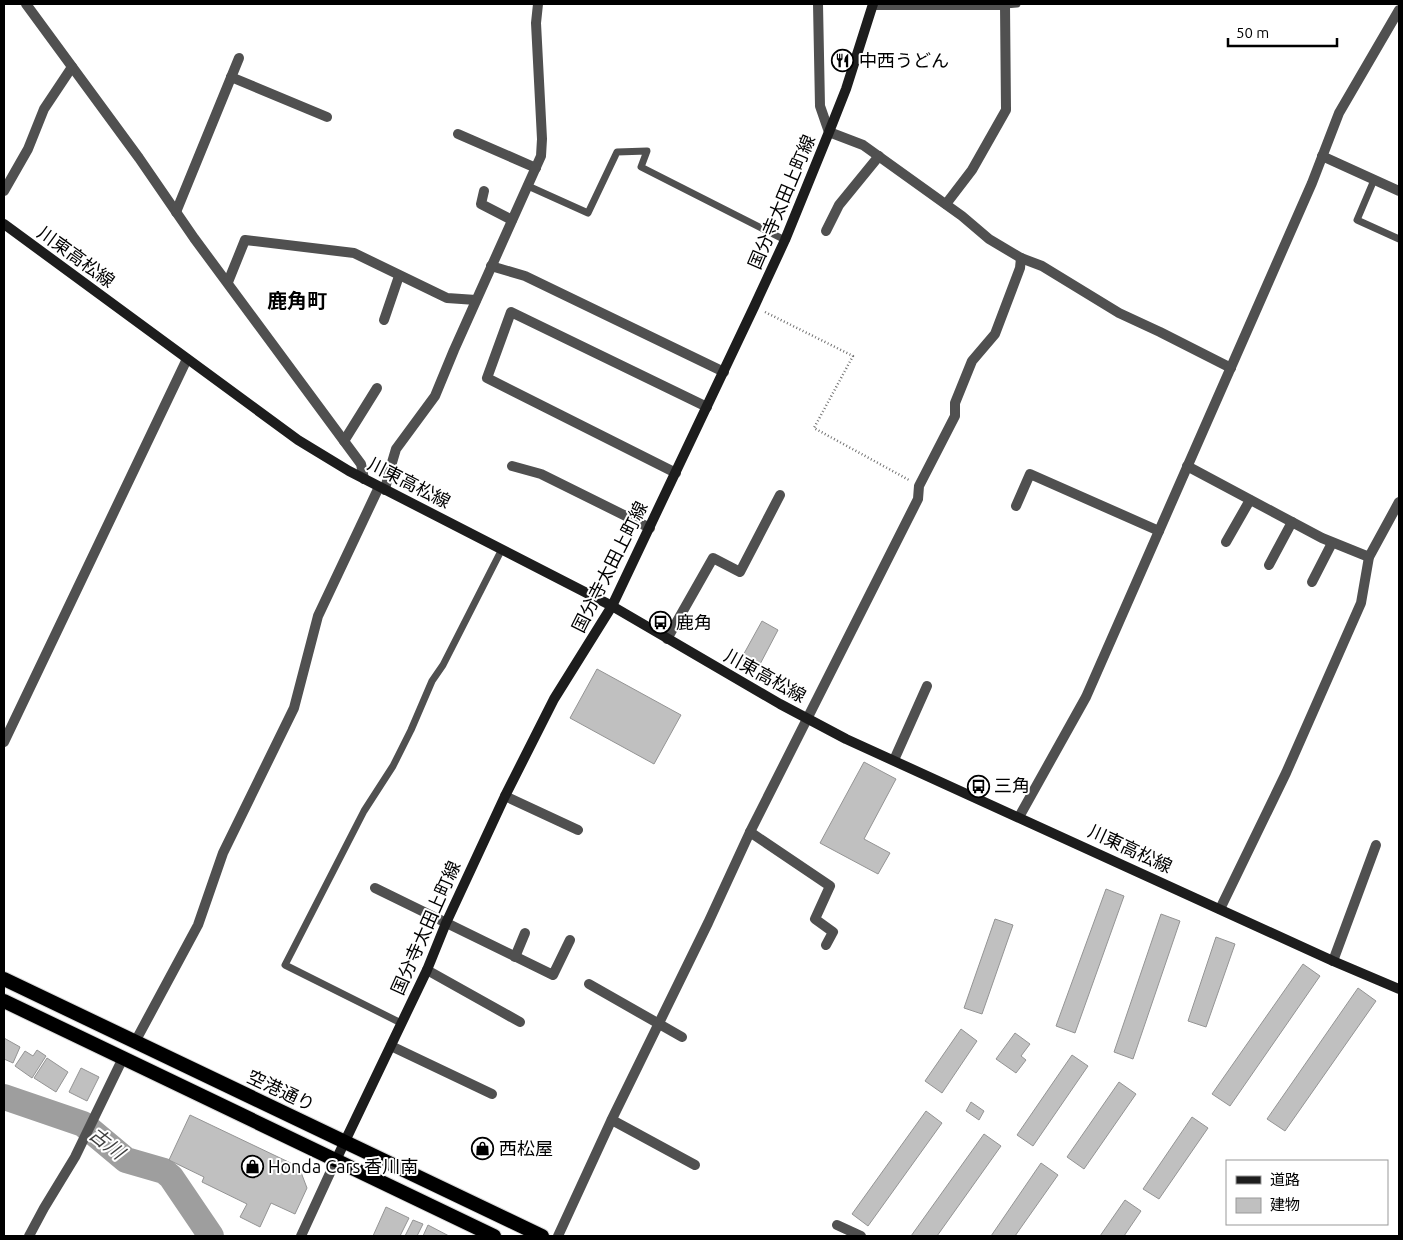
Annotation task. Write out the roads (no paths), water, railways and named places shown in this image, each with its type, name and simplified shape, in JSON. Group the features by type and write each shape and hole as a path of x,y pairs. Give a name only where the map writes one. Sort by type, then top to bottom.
{"highway":[{"name":"空港通り","path":"4,979 542,1236"},
{"path":"4,1001 494,1236"}],"main road":[{"name":"国分寺太田上町線","path":"336,1160 427,970 446,923 505,796 554,699 612,606 724,372 785,240 830,132 873,4"},
{"name":"川東高松線","path":"4,224 298,440 364,479 612,606 806,718 1333,961 1399,989"}],"street":[{"path":"26,4 361,464 364,479"},
{"path":"135,1042 198,925 223,853 294,708 318,616 388,476 396,450 435,396 541,156 542,140 536,23 538,4"},
{"path":"818,4 820,106 830,132 863,145 946,204 989,239 1021,258 1042,266 1119,313 1231,368"},
{"path":"873,4 1005,5 1006,110 972,170 946,204"},
{"path":"1020,817 1086,697 1312,183 1339,113 1399,10"},
{"path":"176,212 239,58"},
{"path":"4,191 28,149 44,109 72,67"},
{"path":"231,77 327,117"},
{"path":"458,134 536,168"},
{"path":"826,231 839,205 879,156"},
{"path":"1322,156 1399,191"},
{"path":"484,191 481,204 512,220"},
{"path":"228,282 245,240 354,253 447,298 476,300"},
{"path":"558,1236 750,832 806,718 842,652 895,541 918,499 920,486 955,416 956,403 972,361 994,334 1020,268 1021,258"},
{"path":"491,266 525,276 724,372"},
{"path":"384,320 399,276"},
{"path":"676,474 487,378 510,312 707,407"},
{"path":"4,742 187,359"},
{"path":"344,441 377,388"},
{"path":"512,466 541,474 650,528"},
{"path":"1188,466 1332,543 1369,557"},
{"path":"1016,506 1030,474 1159,531"},
{"path":"667,639 713,558 740,572 780,495"},
{"path":"1226,542 1250,500"},
{"path":"1220,909 1286,773 1361,603 1369,557 1399,502"},
{"path":"1269,565 1292,522"},
{"path":"1312,582 1332,543"},
{"path":"894,760 927,686"},
{"path":"505,796 578,830"},
{"path":"750,832 830,886 815,919 833,932 826,945"},
{"path":"1333,961 1376,845"},
{"path":"375,888 553,976 570,940"},
{"path":"515,957 526,933"},
{"path":"427,970 520,1022"},
{"path":"589,984 682,1037"},
{"path":"391,1046 492,1094"},
{"path":"29,1236 92,1125 123,1058"},
{"path":"612,1120 695,1164"},
{"path":"301,1236 336,1160"},
{"path":"837,1225 861,1236"}],"lane":[{"path":"1005,5 1017,4"},
{"path":"528,186 588,213 616,152 647,151 641,168 785,240"},
{"path":"1374,180 1357,220 1399,239"},
{"path":"401,1023 285,965 364,811 392,766 411,730 432,681 443,665 502,549"}],"waterway":[{"name":"古川","path":"4,1097 83,1124 126,1160 164,1171 171,1177 211,1236"}],"place":[{"name":"中西うどん","path":"843,61"},
{"name":"鹿角","path":"660,623"},
{"name":"三角","path":"978,786"},
{"name":"西松屋","path":"483,1149"},
{"name":"Honda Cars 香川南","path":"252,1167"}],"district":[{"name":"鹿角町","path":"297,301"}]}
